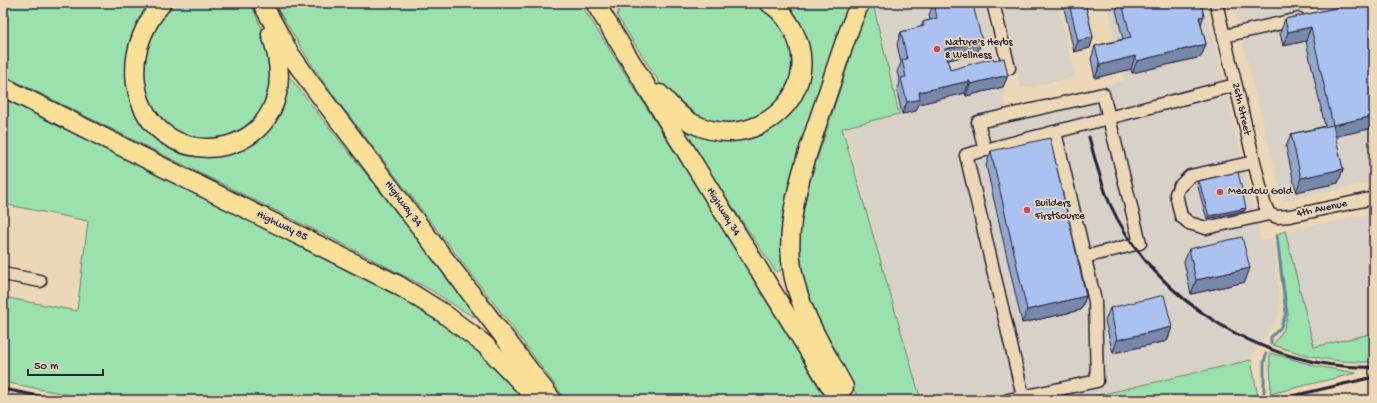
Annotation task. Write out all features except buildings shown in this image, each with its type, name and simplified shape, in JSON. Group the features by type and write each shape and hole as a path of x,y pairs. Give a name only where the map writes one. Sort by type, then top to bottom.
{"highway":[{"path":"162,3 150,18 143,33 136,57 135,75 138,93 143,107 152,121 166,135 176,142 206,149 225,147 239,142 253,133 267,120 275,101 279,86 276,47 261,3"},
{"name":"Highway 34","path":"261,3 290,54 309,81 552,400"},
{"path":"598,9 635,56 657,90 677,112 694,124 704,128 737,133 752,129 773,117 789,101 800,76 800,49 796,35 782,13 770,3"},
{"path":"851,400 801,305 792,268 790,245 793,207 820,117 860,3"},
{"name":"Highway 34","path":"598,9 839,400"},
{"name":"Highway 85","path":"3,87 398,286 443,313 485,346 538,400"}],"street":[{"path":"993,3 1009,68"},
{"name":"26th Street","path":"1216,3 1264,203 1269,214"},
{"path":"1224,36 1313,15"},
{"path":"1023,396 966,155 1235,85"},
{"path":"985,150 978,122 1103,94 1140,243 1084,257"},
{"path":"1008,400 1096,380 1095,301 1055,132"},
{"name":"4th Avenue","path":"1254,162 1190,176 1179,187 1176,194 1181,216 1189,223 1206,228 1269,214 1277,217 1290,216 1374,198"},
{"path":"3,274 40,281"}],"shaded area":[{"path":"881,3 984,3 1005,92 1003,96 1007,109 1123,81 1124,83 1107,3 1205,3 1261,240 1273,238 1280,312 1250,359 1069,400 922,400 845,129 901,115 876,9"},
{"path":"1000,3 1057,3 1075,77 1021,89"},
{"path":"1233,3 1374,3 1374,182 1283,201 1242,40 1336,19 1333,4 1238,25"},
{"path":"1374,213 1374,333 1314,347 1285,231"}],"green space":[{"path":"3,3 154,3 131,50 153,131 231,150 287,74 476,313 473,317 431,290 357,251 3,75"},
{"path":"168,3 250,3 266,38 274,89 255,120 242,130 216,140 195,138 173,130 151,108 141,85 141,54"},
{"path":"274,3 580,3 763,291 826,400 566,400 506,319 343,108 313,67"},
{"path":"621,3 756,3 779,23 786,35 791,49 793,63 791,77 786,91 765,114 719,128 686,113 670,99 617,16"},
{"path":"782,3 851,3 787,194 785,212 785,268 776,272 682,131 688,126 707,136 723,140 738,140 763,126 802,88"},
{"path":"868,3 879,3 874,8 899,114 842,128 921,400 859,400 807,297 801,263 799,228 809,184"},
{"path":"3,96 269,227 410,303 451,327 472,343 531,400 96,400 3,382 3,297 77,311 88,221 3,204"},
{"path":"1285,231 1314,347 1374,333 1374,362 1322,358 1273,345 1284,329 1288,314 1277,234"},
{"path":"1270,353 1316,366 1356,373 1270,394"},
{"path":"1251,360 1258,397 1246,400 1077,400"}],"waterway":[{"path":"1271,344 1271,337 1281,327 1286,313 1277,236"},
{"path":"1264,394 1264,363 1266,354"}],"railway":[{"path":"1089,137 1098,171 1110,204 1130,239 1155,271 1185,300 1219,324 1255,343 1294,357 1334,365 1374,367"},
{"path":"1275,400 1374,377"},
{"path":"3,389 60,400"}],"place":[{"name":"Nature's Herbs & Wellness","path":"937,49"},
{"name":"Meadow Gold","path":"1220,192"},
{"name":"Builders FirstSource","path":"1027,210"}]}
